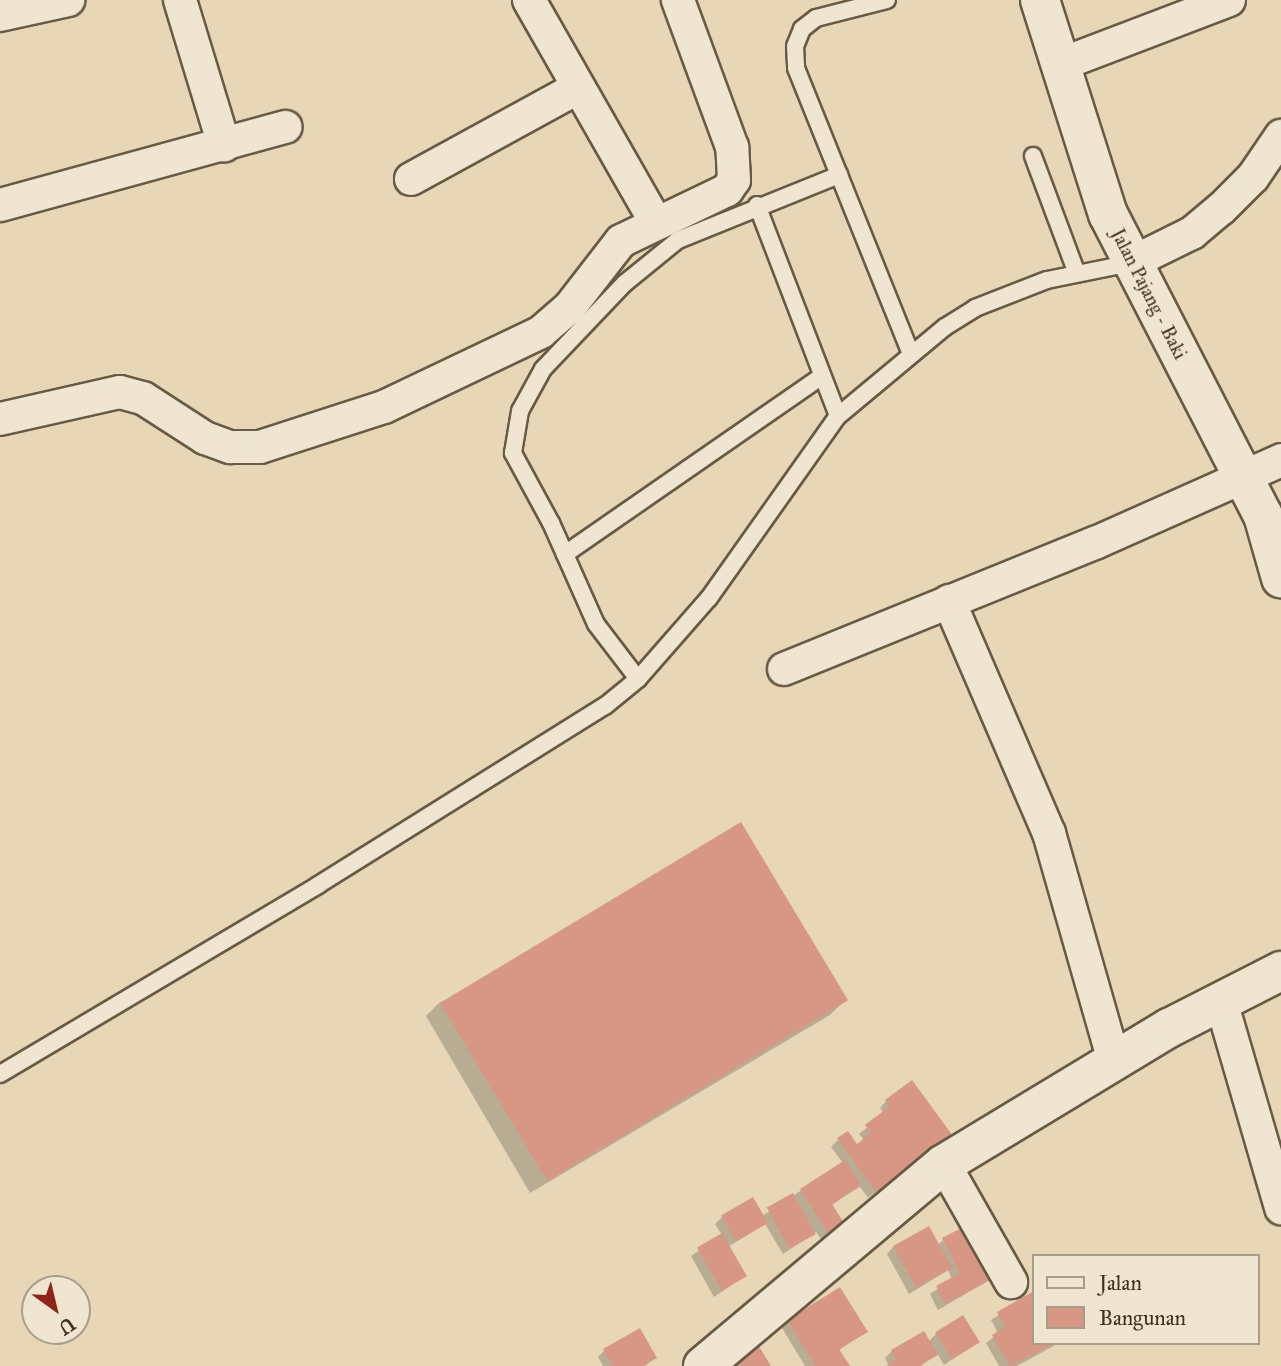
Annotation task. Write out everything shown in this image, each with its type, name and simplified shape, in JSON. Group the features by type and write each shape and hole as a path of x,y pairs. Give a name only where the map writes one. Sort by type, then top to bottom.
{"street":[{"path":"0,15 68,0"},
{"path":"180,0 224,145"},
{"path":"529,0 655,222"},
{"path":"0,419 120,392 143,398 205,438 230,447 273,443 384,407 541,332 569,308 621,241 655,222 727,190 734,180 732,147 678,0"},
{"name":"Jalan Pajang - Baki","path":"1040,0 1108,214 1244,477 1273,545 1281,579"},
{"path":"1059,65 1229,0"},
{"path":"411,179 577,88"},
{"path":"0,205 286,127"},
{"path":"1131,263 1192,233 1221,209 1253,177 1281,137"},
{"path":"784,669 1281,460"},
{"path":"948,601 1049,834 1114,1060"},
{"path":"714,1362 944,1164 1114,1060 1281,971"},
{"path":"1221,1001 1281,1208"},
{"path":"944,1164 1011,1282"}],"lane":[{"path":"887,0 816,18 802,29 795,46 796,68 911,354"},
{"path":"1033,156 1076,271"},
{"path":"638,678 596,624 565,554 513,453 520,411 542,369 625,283 678,240 757,205 839,175"},
{"path":"757,205 838,416"},
{"path":"0,1074 485,782 605,706 638,678 716,588 838,416 911,354 975,309 1076,271 1131,263"},
{"path":"565,554 821,377"}],"building":[{"path":"741,822 848,1000 547,1181 440,1003"},
{"path":"912,1080 953,1136 876,1192 837,1138 848,1131 857,1144 871,1133 865,1125 890,1106 885,1100"},
{"path":"845,1160 861,1186 832,1204 844,1223 828,1233 800,1189"},
{"path":"793,1193 816,1234 790,1249 767,1208"},
{"path":"753,1197 768,1223 736,1241 721,1216"},
{"path":"971,1223 998,1276 945,1304 936,1286 960,1273 942,1238"},
{"path":"929,1226 952,1268 916,1288 893,1246"},
{"path":"722,1233 747,1276 722,1291 697,1248"},
{"path":"840,1287 868,1332 839,1349 850,1366 816,1366 787,1320"},
{"path":"1032,1292 1032,1345 1052,1345 1010,1366 992,1335 1005,1327 997,1312"},
{"path":"963,1315 980,1342 952,1360 935,1332"},
{"path":"640,1328 657,1358 642,1366 613,1366 603,1349"},
{"path":"924,1331 938,1355 919,1366 886,1366 896,1360 891,1350"},
{"path":"757,1343 771,1366 733,1366"}]}
